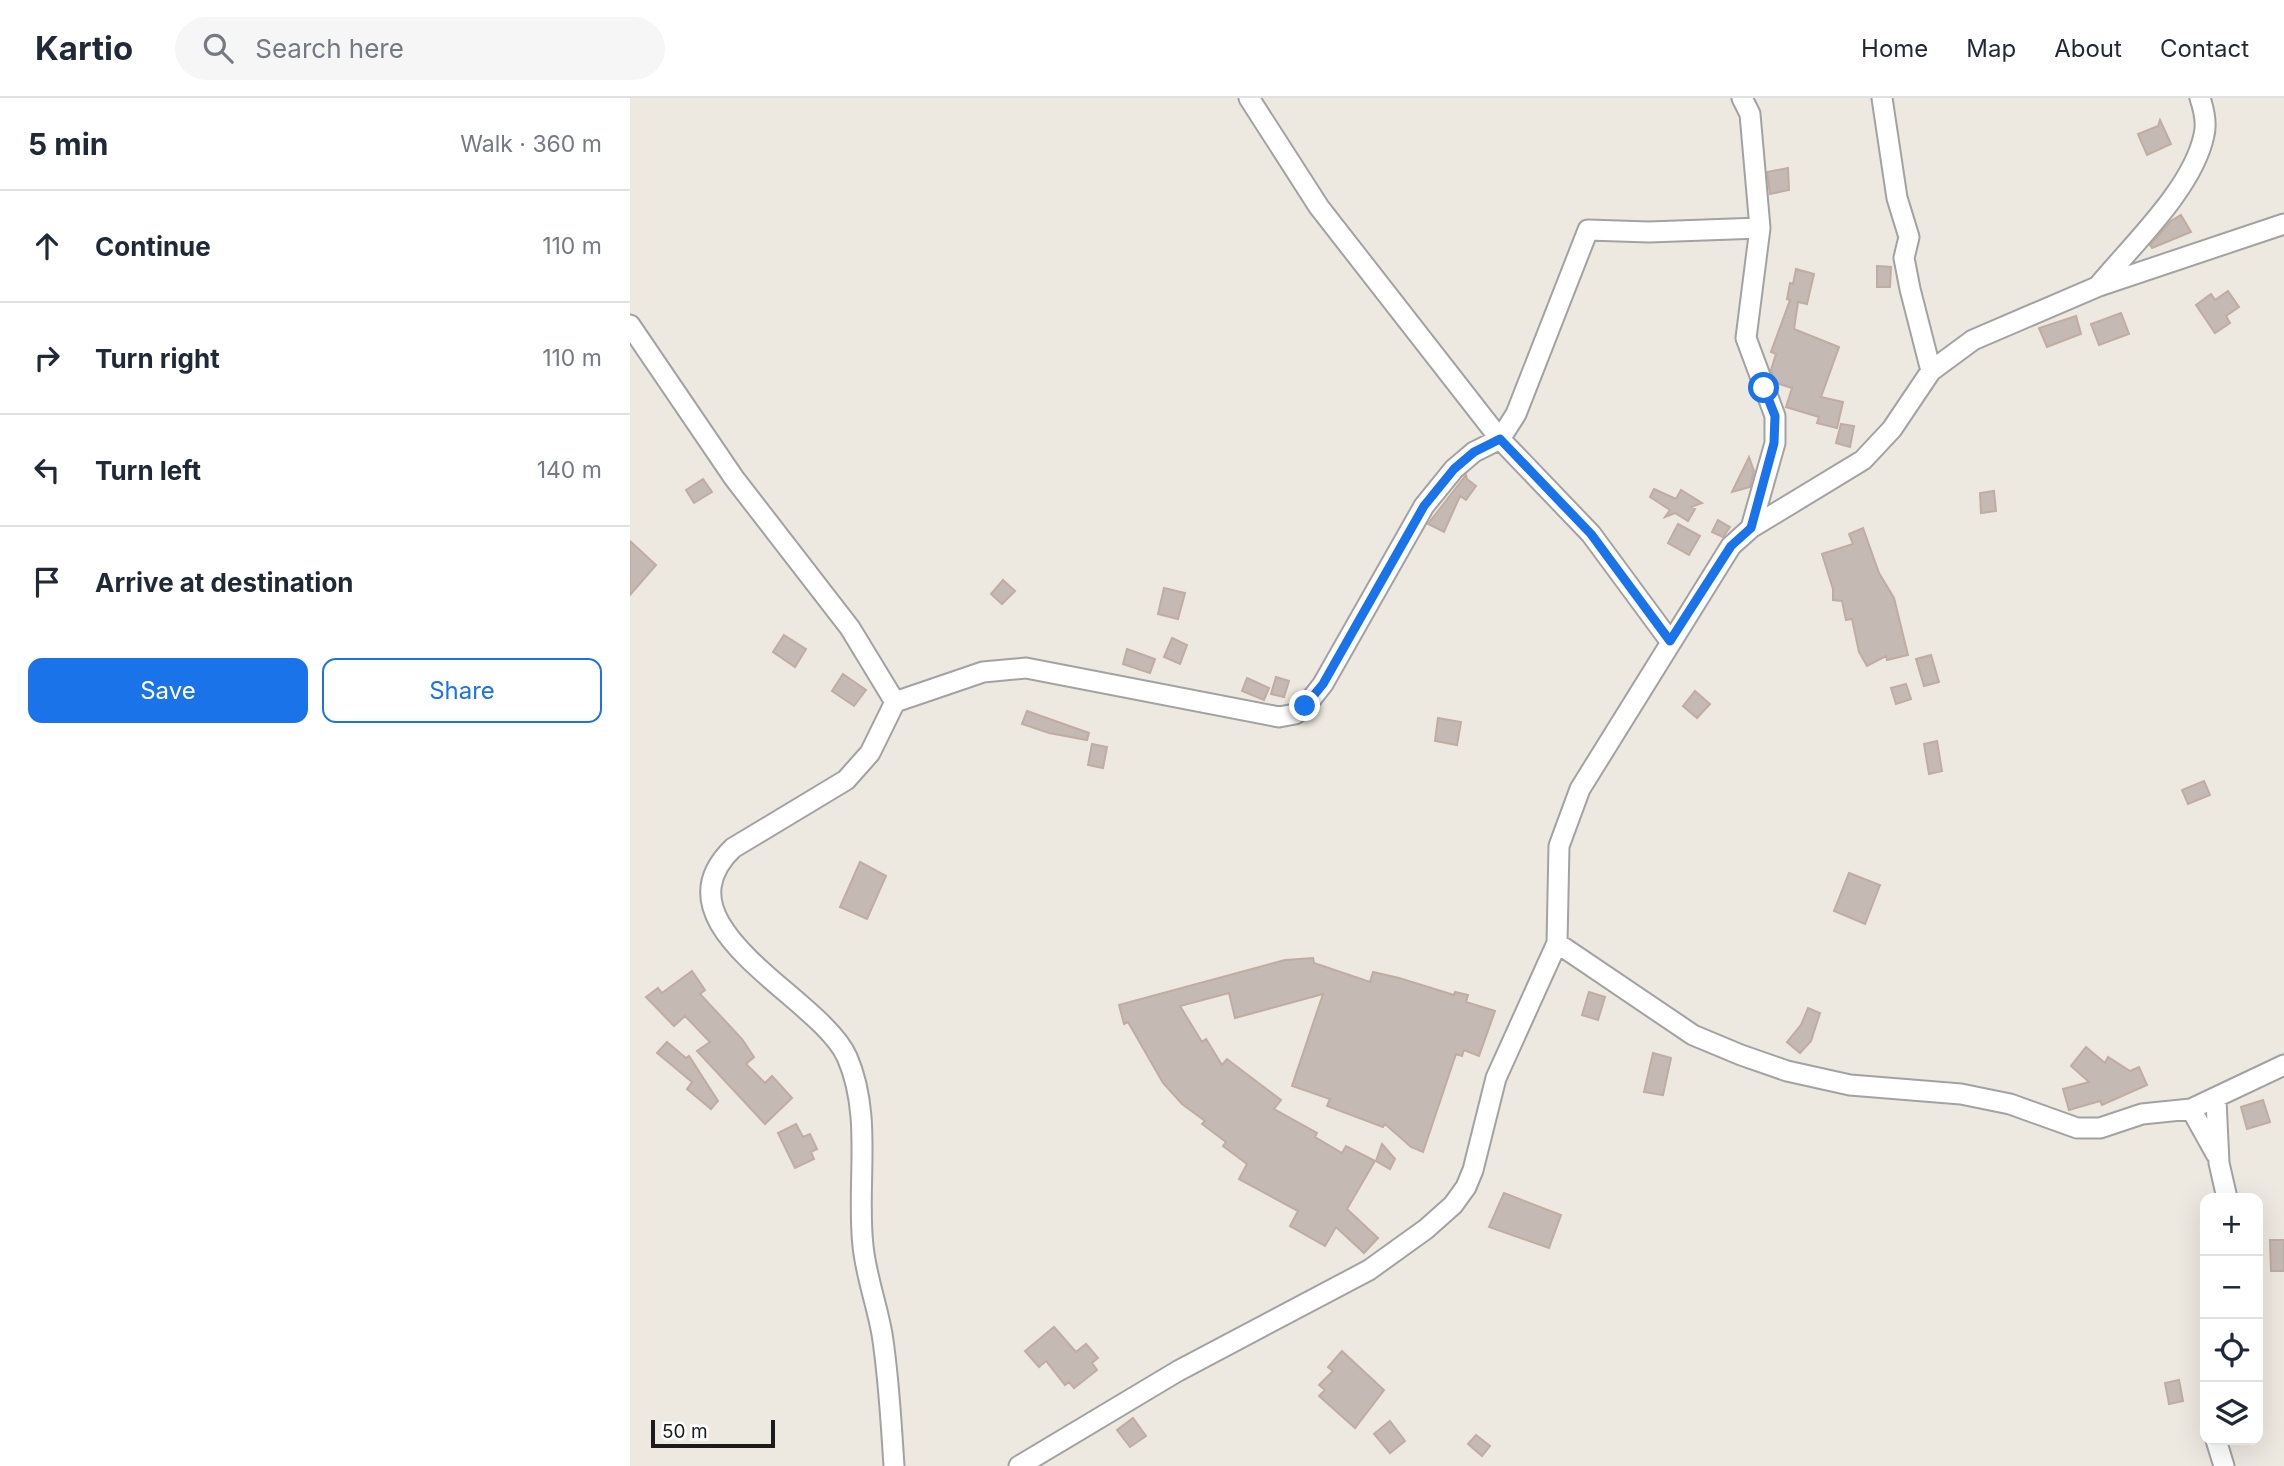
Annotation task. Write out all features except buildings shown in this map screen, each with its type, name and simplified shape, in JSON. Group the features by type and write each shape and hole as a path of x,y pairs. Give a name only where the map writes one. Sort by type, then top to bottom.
{"street":[{"path":"1249,98 1319,207 1500,439 1591,534 1670,641"},
{"path":"1742,98 1750,114 1760,228 1746,338 1775,416 1774,443 1751,528"},
{"path":"1882,98 1897,198 1909,237 1904,258 1931,371"},
{"path":"2099,286 2172,198 2193,164 2204,135 2205,112 2200,98"},
{"path":"1019,1466 1178,1371 1369,1270 1417,1236 1453,1205 1466,1187 1473,1170 1496,1078 1557,943 1556,876 1563,834 1580,789 1731,546 1751,528 1863,460 1892,429 1931,371 1973,340 2099,286 2284,225"},
{"path":"894,1466 889,1383 863,1246 860,1102 854,1076 846,1055 834,1037 736,946 718,920 710,901 712,877 720,861 733,848 846,780 859,768 895,702 983,672 1026,668 1279,717 1294,714 1323,684 1424,506 1454,469 1474,452 1500,439 1516,414 1588,230 1649,232 1760,228"},
{"path":"630,325 734,478 850,628 895,702"},
{"path":"1557,943 1693,1035 1787,1071 1850,1085 1961,1094 2010,1104 2077,1128 2100,1128 2142,1114 2191,1110 2284,1065"},
{"path":"2216,1100 2220,1163 2226,1193"},
{"path":"2191,1110 2220,1163"},
{"path":"2218,1445 2224,1466"}],"route":[{"path":"1305,706 1323,684 1424,506 1454,469 1474,452 1500,439 1591,534 1670,641 1731,546 1751,528 1774,443 1775,416 1764,388"}]}
